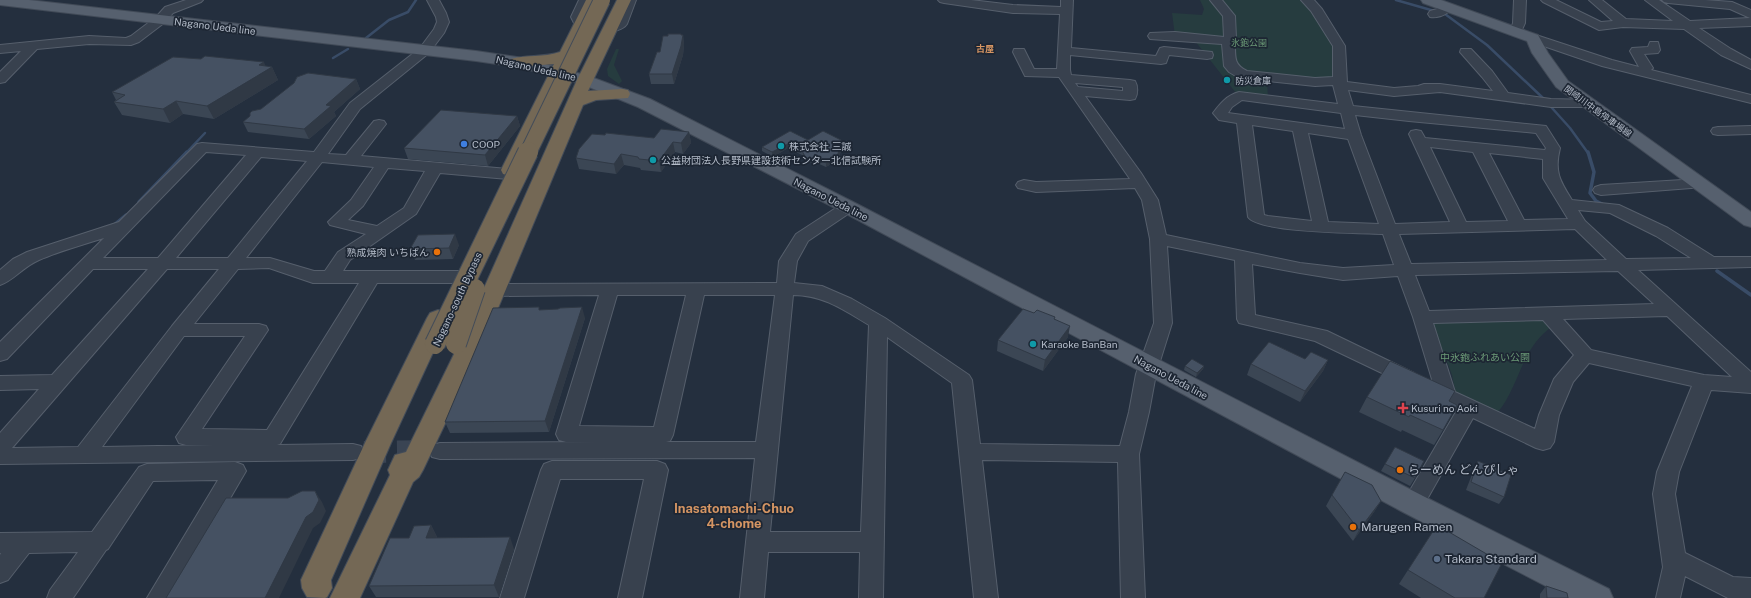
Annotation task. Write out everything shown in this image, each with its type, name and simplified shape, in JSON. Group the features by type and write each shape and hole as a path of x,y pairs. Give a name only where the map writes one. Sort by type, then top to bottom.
{"highway":[{"path":"315,593 316,580 374,450 593,0"},
{"name":"Nagano-south Bypass","path":"315,593 326,579 446,344 602,0"},
{"path":"579,28 578,38 585,40 598,39 616,13"},
{"path":"403,475 410,470 471,344 585,80 616,13"},
{"name":"Nagano-south Bypass","path":"345,598 403,475 401,470 446,344 488,250 616,13"},
{"path":"517,62 548,61 562,64"},
{"path":"577,101 594,95 622,94"}],"main road":[{"path":"1428,0 1439,11 1516,31 1533,38"},
{"name":"Nagano Ueda line","path":"1,1 517,62"},
{"name":"関崎川中島停車場線","path":"1533,38 1540,53 1562,84 1586,103 1751,221"},
{"name":"Nagano Ueda line","path":"562,64 585,80 644,103 848,207 1413,504 1598,598"}],"street":[{"path":"0,49 89,40 127,42 135,39 160,20 169,10 197,0"},
{"path":"84,454 179,330 316,158 355,106 425,50 427,44 441,29 443,24 443,18 433,0"},
{"path":"579,28 577,17 585,0"},
{"path":"944,0 1013,9 1067,5 1064,51 1068,81 1140,183 1150,200 1158,239 1163,323 1150,366 1146,374 1139,412 1128,454 1133,598"},
{"path":"1216,0 1229,16 1228,60 1235,71 1244,75 1340,83 1394,92 1423,90 1424,88 1440,88 1546,102 1586,103"},
{"path":"1307,0 1316,9 1339,46 1340,83 1354,135 1422,317 1447,397"},
{"path":"1516,31 1519,23 1520,0"},
{"path":"1547,0 1599,26 1623,24 1751,22"},
{"path":"1595,0 1623,24"},
{"path":"1651,0 1726,52 1751,65"},
{"path":"1668,0 1732,6 1751,15"},
{"path":"1154,36 1175,36 1248,44"},
{"path":"1533,38 1607,63 1751,99"},
{"path":"0,79 32,46"},
{"path":"1643,72 1646,68 1639,55 1657,50"},
{"path":"1726,52 1751,50"},
{"path":"1064,51 1161,60 1164,51 1207,55"},
{"path":"1019,52 1030,73"},
{"path":"1466,52 1487,74 1504,97"},
{"path":"1014,75 1030,73 1068,81"},
{"path":"1423,90 1436,118"},
{"path":"1354,135 1224,117 1220,113 1226,104 1239,96 1409,117 1436,118 1541,129 1553,148 1551,155 1551,178 1580,224 1670,310 1751,383"},
{"path":"1409,117 1460,227"},
{"path":"1244,120 1256,217 1264,221 1321,227 1388,229 1580,224"},
{"path":"350,160 379,124"},
{"path":"1299,128 1321,227"},
{"path":"1718,131 1751,130"},
{"path":"1420,142 1551,155"},
{"path":"0,354 123,226 202,147 508,174"},
{"path":"1478,147 1519,226"},
{"path":"0,447 162,264 256,152"},
{"path":"380,232 336,222 357,203 384,163"},
{"path":"330,278 344,256 410,211 435,168"},
{"path":"1024,185 1036,187 1140,183"},
{"path":"1601,190 1699,184"},
{"path":"1566,204 1613,208 1662,232 1711,263"},
{"path":"752,598 766,450 788,261 802,238 848,207"},
{"path":"0,279 19,263 33,256 123,226"},
{"path":"1158,239 1300,268 1343,274 1404,270 1751,262"},
{"path":"1243,256 1246,319 1320,336 1468,408 1543,442 1549,415 1564,379 1585,355"},
{"path":"86,264 270,263 313,277 458,277"},
{"path":"179,330 260,330 186,437 273,438 371,278"},
{"path":"495,290 786,288 822,292 878,322 962,380 986,598"},
{"path":"610,289 566,434 663,435 696,289"},
{"path":"1422,317 1670,310"},
{"path":"1548,314 1585,355 1704,382 1751,386"},
{"path":"871,598 878,322"},
{"path":"0,383 57,382"},
{"path":"1668,598 1675,567 1664,494 1668,472 1704,382"},
{"path":"1413,504 1468,408"},
{"path":"440,451 766,450"},
{"path":"0,456 353,452"},
{"path":"971,452 1128,454"},
{"path":"512,598 552,470 657,470 630,598"},
{"path":"59,598 100,542 147,473 235,471 159,598"},
{"path":"0,573 23,542"},
{"path":"0,543 100,542"},
{"path":"758,542 872,542"},
{"path":"1674,559 1730,588 1751,589"}],"green space":[{"name":"氷鉋公園","path":"1200,0 1310,0 1343,47 1330,85 1267,81 1268,98 1236,93 1195,41 1175,36 1172,13 1202,15 1204,9"},
{"path":"616,49 619,49 614,65 622,81 619,84 608,76 607,69"},
{"name":"中氷鉋ふれあい公園","path":"1547,318 1553,326 1542,335 1534,345 1527,356 1511,392 1497,413 1456,396 1452,375 1431,320"}],"building":[{"path":"668,34 683,35 672,74 649,74 657,52 660,52 663,36 668,36"},
{"path":"205,56 264,62 259,65 272,67 207,106 176,101 163,109 114,102 125,95 112,92 173,57 201,59"},
{"path":"308,73 356,79 326,105 331,106 304,129 243,122 250,116 252,111 261,109 294,83 297,77"},
{"name":"COOP","path":"441,110 517,116 485,155 404,148"},
{"path":"661,129 689,132 681,143 673,142 659,161 639,159 638,157 621,154 614,164 576,158 579,149 592,134 605,135 606,133 654,138"},
{"path":"790,131 808,140 823,131 841,140 838,154 826,163 817,159 806,158 802,151 788,144 772,152 762,147"},
{"path":"455,234 449,248 410,249 418,235"},
{"path":"539,307 539,310 582,307 545,421 445,422 493,308"},
{"name":"Karaoke BanBan","path":"1023,309 1034,313 1037,310 1055,317 1054,319 1070,326 1045,360 998,340"},
{"path":"1269,342 1305,359 1311,352 1328,360 1305,391 1251,364"},
{"path":"1192,359 1204,366 1197,373 1185,366"},
{"path":"1390,361 1455,391 1449,401 1457,405 1443,430 1410,415 1409,417 1367,397"},
{"path":"1395,447 1424,461 1415,478 1385,464"},
{"path":"1478,461 1511,475 1504,497 1471,482"},
{"name":"Marugen Ramen","path":"1345,472 1372,485 1381,501 1359,530 1332,495"},
{"path":"302,491 315,491 319,500 313,512 306,517 265,598 166,598 226,498 288,498"},
{"path":"431,525 426,538 510,537 494,585 369,586 390,538 409,538 414,526"},
{"name":"Takara Standard","path":"1437,525 1502,563 1484,598 1455,598 1408,570"},
{"path":"1546,586 1567,593 1568,598 1547,598"}],"waterway":[{"path":"366,38 389,20 408,12 416,0"},
{"path":"1396,0 1445,14 1487,45 1543,98 1570,128 1588,153"},
{"path":"333,58 348,49"},
{"path":"186,153 205,133"},
{"path":"139,202 187,152"},
{"path":"1588,152 1594,172 1590,193 1596,201 1602,204"},
{"path":"114,225 126,215"},
{"path":"1717,271 1751,295"}],"tunnel":[{"path":"364,452 430,451"}],"place":[{"name":"防災倉庫","path":"1227,80"},
{"name":"COOP","path":"464,144"},
{"name":"株式会社 三誠","path":"781,146"},
{"name":"公益財団法人長野県建設技術センター北信試験所","path":"653,160"},
{"name":"熟成焼肉 いちばん","path":"437,252"},
{"name":"Karaoke BanBan","path":"1033,344"},
{"name":"Kusuri no Aoki","path":"1403,408"},
{"name":"らーめん どんぴしゃ","path":"1400,470"},
{"name":"Marugen Ramen","path":"1353,527"},
{"name":"Takara Standard","path":"1437,559"}],"district":[{"name":"古屋","path":"985,48"},
{"name":"Inasatomachi-Chuo 4-chome","path":"734,516"}]}
